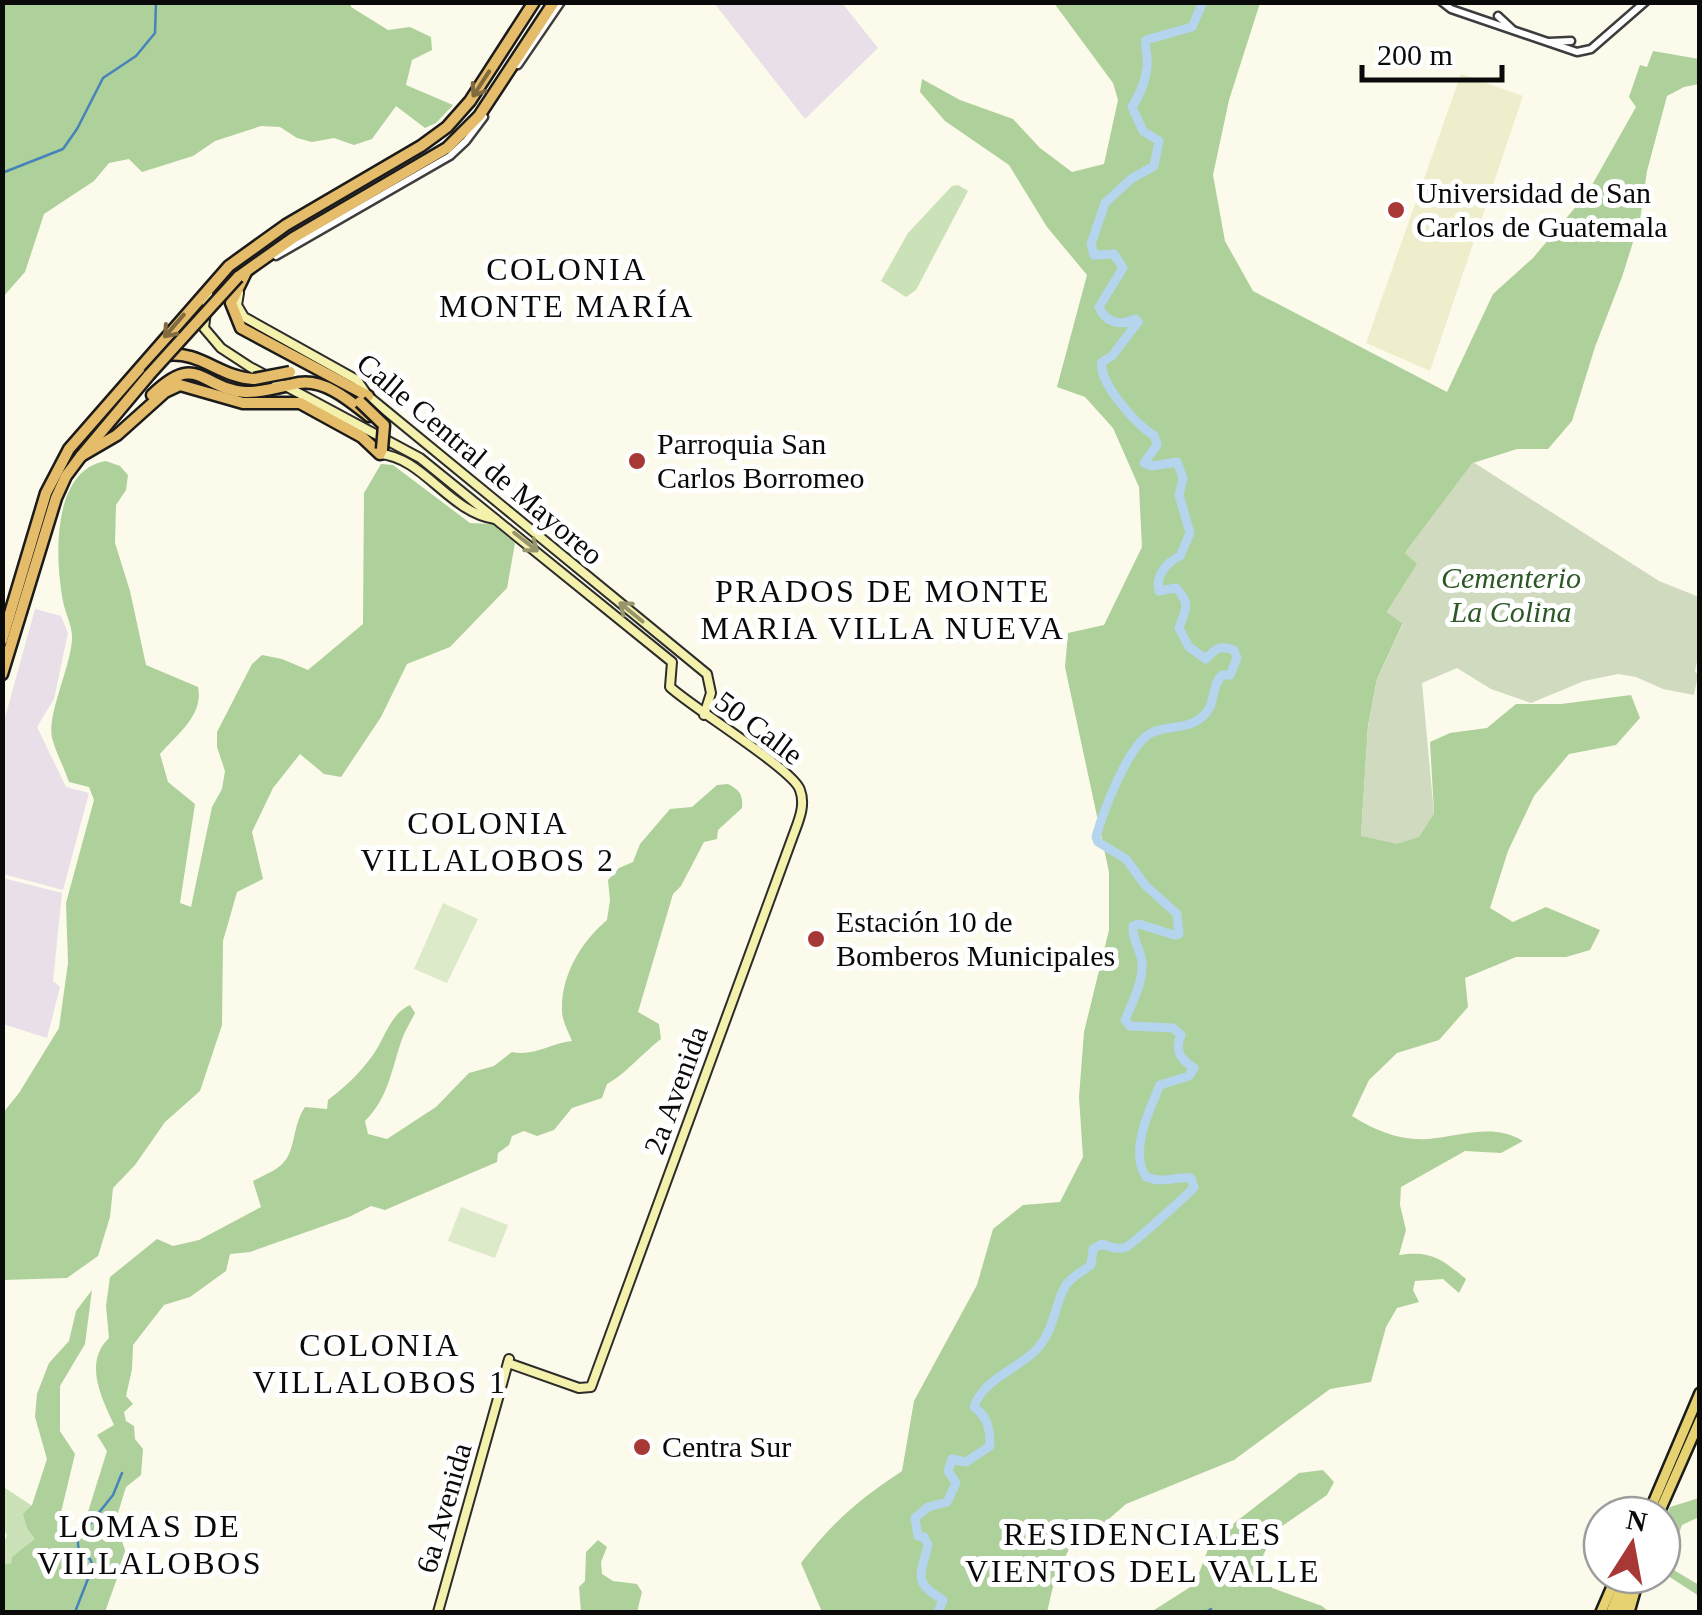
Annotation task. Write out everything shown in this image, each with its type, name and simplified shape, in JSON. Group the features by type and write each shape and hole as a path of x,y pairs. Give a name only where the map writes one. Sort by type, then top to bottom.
{"highway":[{"path":"2,640 46,493 69,449 211,285 248,250 422,146 447,127 470,101 534,2"},
{"path":"2,674 56,498 83,454 149,375 241,282 293,238 456,140 478,116 558,2"},
{"path":"430,159 443,160"},
{"path":"241,282 231,306 240,328 364,399 384,425 378,450"},
{"path":"297,348 302,362"},
{"path":"146,360 179,354 238,377 254,379 300,370 331,377"},
{"path":"179,354 178,364 187,373"},
{"path":"83,454 105,439 166,381 187,373 202,375 240,392 308,383 321,385 370,417 378,429 378,450"},
{"path":"83,454 117,435 165,392 180,385 243,403 300,402 378,450"}],"main road":[{"name":"Calle Central de Mayoreo","path":"241,282 238,305 244,317 357,380 364,399 706,674 710,693 704,715"},
{"name":"Calle Central de Mayoreo","path":"211,285 203,323 208,335 232,356 412,452 672,662 670,687"},
{"path":"378,450 400,459 476,516 497,519"},
{"name":"50 Calle","path":"670,687 794,778 802,794 800,814"},
{"name":"2a Avenida","path":"508,1361 579,1388 590,1385 800,814"},
{"name":"6a Avenida","path":"438,1612 508,1361"},
{"path":"1657,1495 1700,1394"},
{"path":"1667,1495 1700,1420"}],"street":[{"path":"241,282 298,242 443,160 472,135 558,2"},
{"path":"1442,2 1451,10 1542,42 1584,52 1645,2"},
{"path":"1498,16 1515,32"},
{"path":"1542,42 1571,41"}],"shaded area":[{"path":"714,3 842,3 878,48 805,119"},
{"path":"35,609 61,616 68,633 54,699 37,727 66,787 89,793 63,890 3,874 3,725"},
{"path":"3,878 62,893 53,981 60,987 47,1038 3,1024"}],"green space":[{"path":"3,2 351,3 351,7 388,30 410,27 431,37 432,50 412,60 406,85 453,105 436,123 425,128 396,106 372,139 354,145 334,138 312,142 280,127 261,126 215,141 193,156 142,172 129,159 109,163 94,181 44,214 25,272 3,297"},
{"path":"1054,3 1260,3 1229,100 1213,175 1225,241 1253,291 1447,392 1493,294 1533,258 1588,192 1636,107 1629,97 1640,65 1647,67 1653,51 1699,59 1699,84 1667,96 1647,171 1640,220 1572,421 1548,449 1517,449 1473,463 1405,553 1418,563 1387,612 1403,623 1377,679 1368,726 1361,836 1434,813 1430,742 1450,733 1487,728 1516,704 1561,704 1631,695 1640,718 1616,745 1569,754 1534,796 1508,851 1490,908 1513,922 1546,907 1600,930 1590,950 1566,957 1516,957 1465,978 1468,1007 1439,1040 1397,1053 1369,1080 1352,1116 1403,1137 1425,1139 1491,1132 1523,1141 1501,1153 1465,1151 1401,1187 1400,1205 1406,1230 1399,1255 1428,1255 1443,1261 1466,1279 1459,1293 1443,1279 1415,1281 1413,1290 1419,1302 1397,1308 1386,1327 1371,1382 1330,1389 1234,1460 1126,1504 1094,1532 1071,1545 1055,1578 1047,1612 822,1612 801,1563 847,1512 902,1471 914,1401 977,1285 993,1229 1023,1205 1060,1202 1083,1157 1079,1097 1084,1032 1109,930 1109,872 1065,667 1068,633 1104,625 1142,547 1139,487 1113,428 1085,397 1057,387 1087,275 1047,227 1009,165 945,121 920,92 922,79 960,100 1013,119 1040,148 1072,172 1104,164 1118,100 1113,83"},
{"path":"1461,74 1523,96 1430,371 1366,343"},
{"path":"952,186 968,191 916,290 906,297 881,281 908,233"},
{"path":"106,461 120,466 128,475 126,490 116,505 115,543 146,665 198,687 193,715 160,754 168,782 195,804 180,903 191,907 212,807 222,789 225,771 217,747 217,732 252,664 262,655 308,670 363,624 364,493 381,464 393,465 470,523 492,524 515,543 507,588 450,647 407,664 381,717 341,777 324,774 300,754 273,788 252,832 263,879 237,892 223,941 222,1025 200,1091 165,1122 135,1165 113,1188 110,1217 98,1256 67,1278 3,1280 3,1113 59,1028 68,963 66,903 94,800 89,787 69,782 52,738 53,716 72,639 60,583 61,519 75,481 88,468"},
{"name":"Cementerio La Colina","path":"1473,462 1659,581 1699,597 1694,695 1618,674 1584,681 1531,703 1491,689 1457,668 1422,683 1434,814 1419,837 1397,844 1361,836 1368,726 1377,679 1403,624 1387,612 1417,564 1405,553"},
{"path":"728,784 740,793 742,808 718,830 717,839 704,842 673,894 638,1012 659,1024 661,1039 607,1084 602,1098 572,1108 554,1130 537,1136 524,1131 512,1136 509,1145 498,1153 497,1162 385,1210 371,1206 250,1252 230,1254 226,1271 190,1297 164,1305 133,1345 126,1396 133,1404 124,1412 143,1449 141,1475 126,1487 118,1513 118,1530 126,1553 105,1612 3,1612 3,1565 11,1563 12,1557 35,1539 23,1514 32,1505 47,1459 35,1417 37,1394 49,1363 69,1341 76,1311 92,1290 85,1344 60,1386 60,1431 75,1454 57,1529 67,1536 87,1515 107,1451 97,1435 114,1425 100,1392 96,1369 101,1348 109,1338 106,1306 110,1277 157,1239 173,1246 199,1240 261,1207 253,1181 287,1158 305,1107 327,1109 328,1100 363,1068 393,1020 410,1005 415,1013 402,1038 388,1084 365,1121 368,1134 387,1139 436,1107 469,1073 494,1066 512,1052 527,1053 572,1041 562,1015 565,985 581,949 607,920 608,880 619,868 633,862 640,844 670,809 692,807 717,785"},
{"path":"443,903 478,919 447,983 414,969"},
{"path":"461,1207 508,1225 495,1258 448,1241"},
{"path":"1323,1470 1334,1482 1327,1495 1275,1531 1259,1564 1272,1588 1329,1612 1151,1612 1195,1584 1211,1541 1299,1473"},
{"path":"2,1486 31,1505 36,1540 12,1557 11,1563 3,1565 3,1543 7,1536"},
{"path":"1699,1498 1699,1517 1682,1525 1682,1503"},
{"path":"598,1540 607,1547 601,1562 602,1574 613,1581 637,1584 642,1592 637,1612 581,1612 579,1587 585,1581 586,1552"},
{"path":"1682,1575 1699,1585 1699,1596 1682,1585"}],"waterway":[{"path":"2,173 63,149 103,78 136,56 155,33 156,2"},
{"path":"938,1612 943,1600 921,1578 928,1545 924,1537 918,1536 915,1518 928,1507 947,1502 956,1483 948,1471 952,1459 966,1462 990,1446 987,1424 974,1407 979,1397 1037,1349 1048,1333 1066,1285 1091,1265 1093,1249 1102,1244 1126,1247 1194,1187 1191,1178 1146,1177 1139,1156 1143,1131 1160,1085 1189,1076 1194,1068 1180,1054 1181,1035 1173,1028 1130,1026 1125,1020 1142,973 1133,926 1179,934 1177,914 1145,885 1126,859 1096,837 1110,796 1142,740 1151,733 1203,716 1218,680 1222,675 1230,675 1237,658 1234,650 1221,648 1206,659 1189,647 1179,628 1186,607 1184,599 1176,588 1159,591 1160,575 1180,556 1190,533 1179,495 1183,478 1177,462 1152,466 1144,463 1157,445 1154,435 1129,413 1102,370 1102,362 1112,356 1138,322 1114,322 1102,312 1099,307 1123,268 1114,254 1094,255 1091,244 1105,203 1131,179 1154,166 1159,141 1143,131 1132,107 1146,76 1146,40 1192,27 1203,2"},
{"path":"75,1612 93,1566 80,1551 78,1539 113,1495 122,1473"},
{"path":"1206,1612 1211,1609"}],"place":[{"name":"Universidad de San Carlos de Guatemala","path":"1396,210"},
{"name":"Parroquia San Carlos Borromeo","path":"637,461"},
{"name":"Estación 10 de Bomberos Municipales","path":"816,939"},
{"name":"Centra Sur","path":"642,1447"}],"district":[{"name":"COLONIA MONTE MARÍA","path":"567,288"},
{"name":"PRADOS DE MONTE MARIA VILLA NUEVA","path":"883,610"},
{"name":"COLONIA VILLALOBOS 2","path":"488,842"},
{"name":"COLONIA VILLALOBOS 1","path":"380,1364"},
{"name":"LOMAS DE VILLALOBOS","path":"150,1544"},
{"name":"RESIDENCIALES VIENTOS DEL VALLE","path":"1143,1552"}]}
